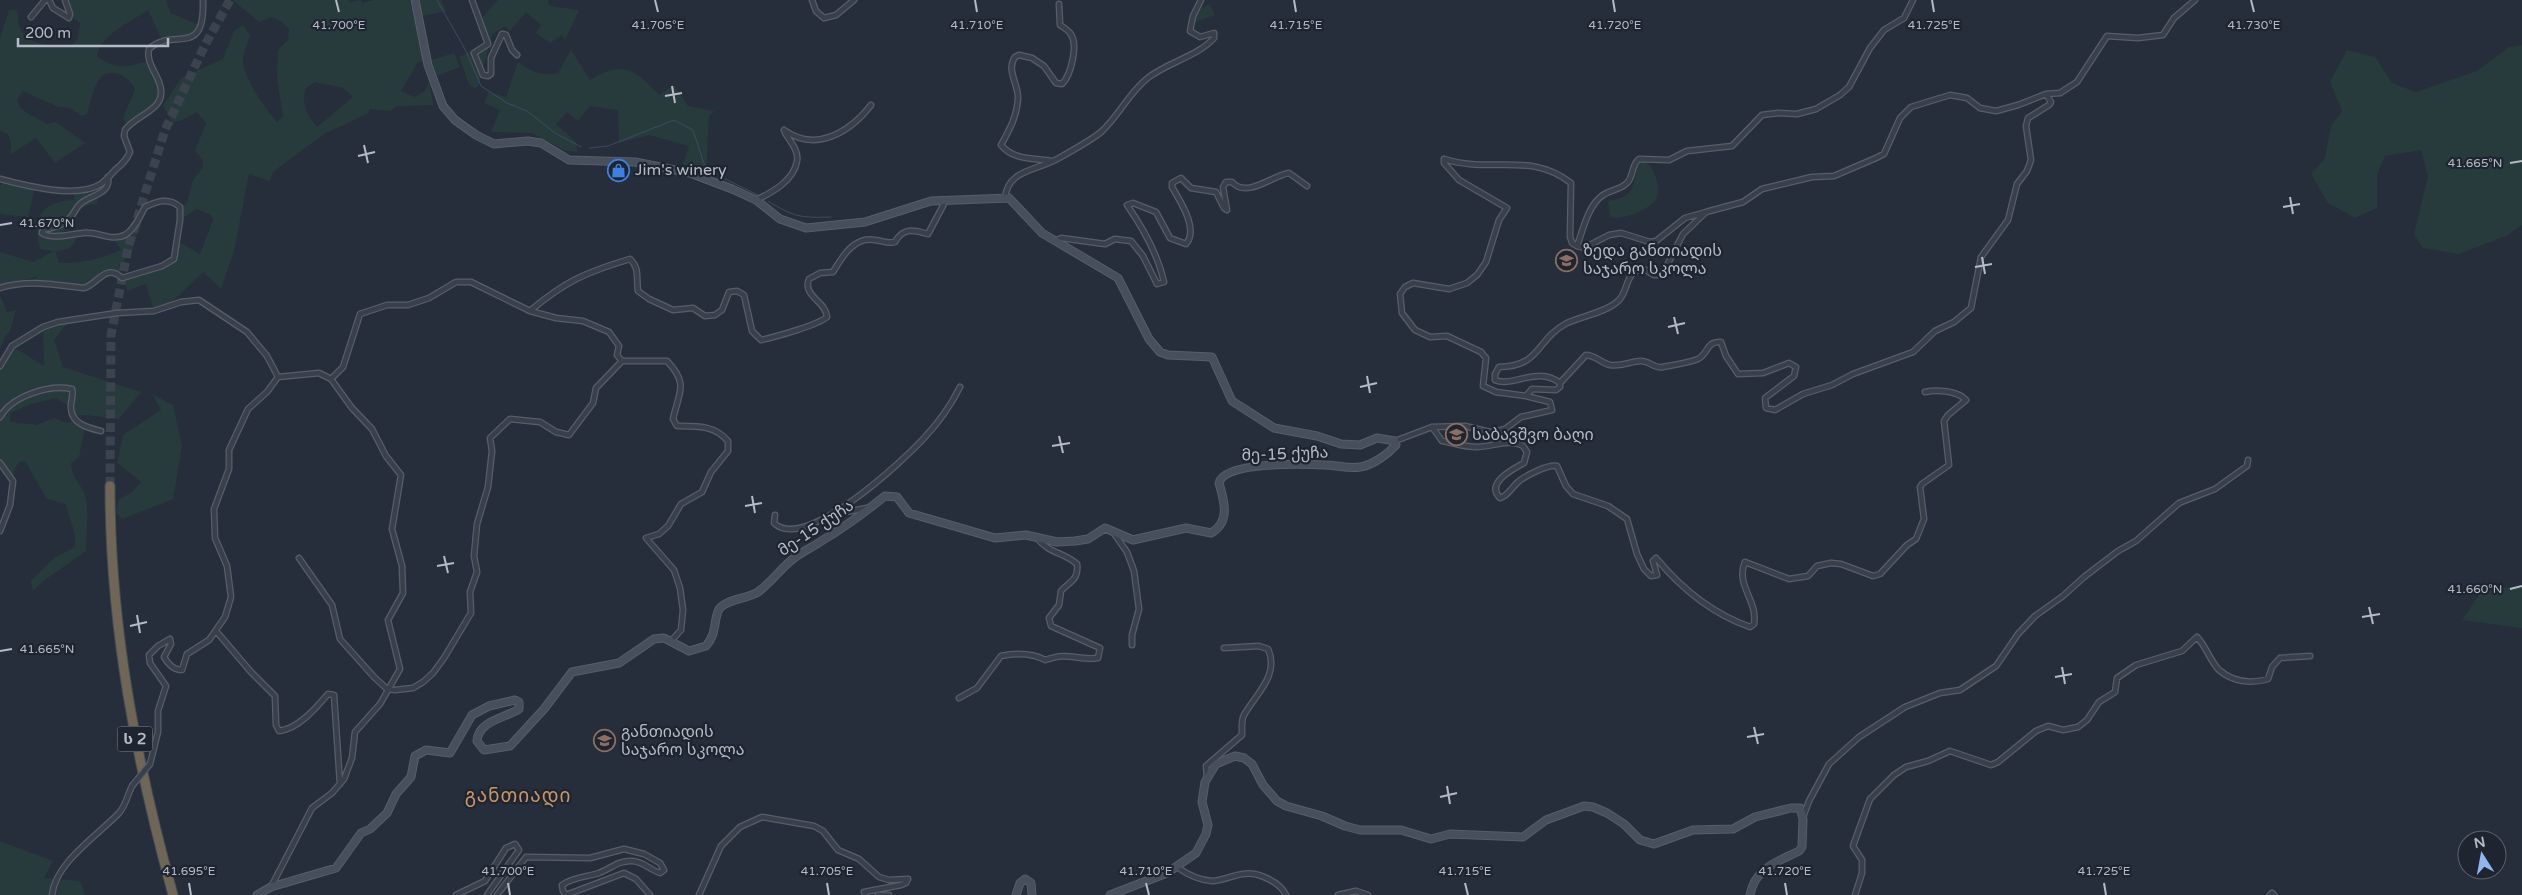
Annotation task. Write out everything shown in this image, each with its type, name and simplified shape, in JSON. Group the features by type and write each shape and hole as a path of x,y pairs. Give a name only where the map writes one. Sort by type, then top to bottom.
{"highway":[{"name":"ს 2","path":"110,486 110,524 117,630 137,748 173,895"}],"street":[{"path":"31,17 47,0 53,8 69,18 70,14 65,0"},
{"path":"0,179 66,190 94,187 108,177 127,159 130,152 124,136 128,126 155,107 160,100 160,84 149,61 149,49 159,43 189,38 197,34 201,26 204,0"},
{"path":"415,0 428,65 443,106 455,120 476,136 494,144 528,141 541,143 569,160 635,162 676,170 732,189 756,200 780,219 806,228 865,222 925,202 1011,199 1035,228 1055,242 1118,278 1152,345 1160,352 1168,356 1212,357 1232,401 1267,424 1280,430 1317,436 1341,444 1360,445 1377,438 1395,440 1432,427 1466,426 1490,432 1497,431 1505,429 1521,417 1552,410 1550,402 1488,390 1483,386 1486,358 1481,352 1447,336 1430,337 1415,330 1402,313 1400,294 1405,287 1413,283 1449,289 1467,283 1477,275 1486,262 1499,220 1507,208 1459,180 1444,163 1444,159 1466,165 1524,165 1541,166 1554,170 1571,183 1570,237 1572,243 1576,246 1584,248 1609,235 1621,233 1650,242 1656,241 1685,218 1743,202 1762,188 1812,176 1834,176 1884,154 1900,118 1911,106 1950,95 1967,98 1980,108 1996,111 2046,94 2060,93 2077,82 2107,36 2138,38 2163,35 2174,18 2195,0"},
{"path":"472,0 488,44 474,53 483,75 490,74 490,58 502,34 506,35 512,50 517,55"},
{"path":"812,0 816,10 824,18 836,15 854,0"},
{"path":"1005,198 1006,186 1013,178 1053,161 1101,132 1147,78 1160,69 1208,44 1214,38 1214,33 1200,37 1190,31 1193,16 1201,0"},
{"path":"1576,246 1591,209 1604,194 1620,189 1629,181 1634,164 1639,159 1669,160 1687,151 1732,146 1762,115 1778,113 1797,114 1816,109 1840,96 1849,88 1870,48 1884,30 1904,18 1913,0"},
{"path":"1053,161 1018,157 1008,153 1001,145 1014,123 1016,114 1018,96 1011,66 1015,56 1020,55 1032,58 1044,66 1056,83 1062,84 1066,80 1070,70 1074,42 1070,33 1060,25 1059,4"},
{"path":"1526,396 1532,389 1556,390 1560,383 1586,355 1591,355 1609,365 1619,366 1641,361 1661,367 1697,359 1704,354 1708,345 1714,341 1721,342 1726,356 1738,374 1764,373 1789,363 1796,367 1794,376 1765,398 1766,408 1775,410 1812,390 1832,385 1853,374 1913,352 1935,331 1954,322 1971,308 1981,256 2008,220 2017,184 2027,171 2031,160 2026,126 2028,118 2049,106 2051,102 2046,94"},
{"path":"756,200 774,192 794,169 798,160 794,147 784,130 793,137 802,140 830,138 862,117 871,105"},
{"path":"1055,242 1061,238 1104,244 1115,240 1131,241 1142,256 1157,284 1164,282 1162,270 1144,232 1127,204 1133,203 1156,212 1170,238 1186,244 1190,239 1190,230 1185,211 1172,187 1172,183 1176,179 1181,178 1191,188 1216,192 1224,208 1227,210 1223,187 1226,182 1232,182 1237,188 1244,188 1277,179 1283,174 1289,173 1307,186"},
{"path":"0,288 17,283 30,282 90,287 101,275 110,272 118,274 122,278 162,266 174,259 180,207 174,202 164,200 145,207 132,228 124,235 113,238 84,233 53,236 42,233 43,230 60,226 72,216 79,205 98,196 106,188 108,177"},
{"path":"530,311 548,296 579,276 630,259 635,264 638,291 649,299 673,310 693,308 705,316 712,316 722,310 729,292 744,294 752,331 761,340 776,337 803,326 816,325 827,317 827,312 808,290 809,278 820,273 834,272 846,251 861,242 874,239 890,243 895,242 900,234 905,231 928,234 946,200"},
{"path":"1560,383 1539,376 1523,377 1501,383 1496,380 1495,374 1499,367 1516,367 1527,362 1552,333 1566,324 1616,304 1633,272 1644,269 1654,275 1662,275 1683,234 1706,212"},
{"path":"331,379 343,368 360,314 386,305 408,304 429,298 456,282 471,282 530,311 556,318 583,321 609,332 618,346 617,355 622,361"},
{"path":"0,366 12,346 43,327 58,322 117,313 154,311 181,302 199,300 247,332 267,356 278,377"},
{"path":"299,558 332,605 340,639 387,689 414,688 433,673 471,613 470,592 476,572 474,556 476,524 488,487 492,451 490,438 510,419 540,422 556,432 569,435 593,403 596,388 622,361 667,361 675,369 682,383 673,419 678,426 704,426 713,429 728,441 728,451 711,472 702,492 681,504 668,526 659,534 646,538 674,570 680,588 683,610 681,630 671,641"},
{"path":"271,887 312,808 340,784 348,770 355,732 380,704 400,669 388,620 403,593 402,566 392,529 402,479 372,429 352,408 331,379 319,373 278,377"},
{"path":"52,895 53,884 60,871 120,812 132,786 150,764 158,732 158,711 166,686 150,663 149,655 163,642 170,639 171,644 164,657 168,664 177,670 182,670 187,654 209,640 226,617 231,597 227,566 215,538 214,509 229,469 229,450 248,409 268,392 278,377"},
{"path":"0,417 8,406 27,396 62,386 72,389 74,396 70,407 76,420 85,427 101,431"},
{"path":"833,515 902,460 926,436 951,405 960,387"},
{"path":"1432,427 1442,441 1462,446 1477,447 1512,443 1523,446 1527,452 1524,463 1505,474 1496,486 1495,491 1500,498 1504,497 1519,481 1546,466 1558,466 1566,486 1573,494 1608,506 1627,519 1644,569 1652,576 1658,575 1653,561 1656,558 1680,584 1708,606 1750,627 1754,624 1755,620 1753,604 1742,582 1741,572 1745,562 1790,579 1808,576 1817,566 1831,563 1841,564 1873,576 1880,574 1907,545 1916,539 1924,519 1920,487 1949,465 1944,421 1948,415 1966,400 1960,395 1934,389 1925,392"},
{"name":"მე-15 ქუჩა","path":"257,895 271,887 336,868 361,833 370,829 388,813 396,794 411,777 415,756 426,750 443,754 450,753 465,723 479,710 503,702 519,702 519,709 484,725 477,733 477,740 484,750 510,746 544,709 572,672 619,663 654,639 664,638 689,651 706,646 715,630 721,606 756,593 782,566 822,541 889,494 897,497 909,513 986,536 1002,538 1026,535 1057,542 1075,541 1088,539 1102,528 1111,529 1133,540 1186,528 1212,533 1218,528 1225,511 1226,503 1219,483 1222,475 1257,466 1324,465 1361,467 1389,452 1396,445 1395,440"},
{"path":"1803,819 1808,801 1829,764 1859,737 1905,707 1934,695 1960,690 1996,666 2018,634 2035,616 2063,596 2118,551 2136,541 2179,503 2215,489 2247,466 2248,460"},
{"path":"0,463 12,481 10,505 0,530"},
{"path":"775,515 774,523 779,529 794,530 833,515 871,507"},
{"path":"1111,529 1129,557 1134,571 1139,610 1132,635 1132,645"},
{"path":"959,698 977,688 1001,656 1012,654 1037,656 1045,660 1060,655 1088,659 1098,658 1100,648 1051,626 1049,618 1059,605 1060,591 1075,579 1078,571 1077,564 1070,558 1047,549 1036,537"},
{"path":"216,631 251,672 275,696 276,725 279,731 289,728 307,716 328,694 334,695 340,784"},
{"path":"1855,895 1862,873 1862,860 1853,846 1856,835 1870,798 1900,770 1928,761 1950,751 1991,765 2036,731 2048,726 2063,730 2078,727 2087,720 2099,702 2115,692 2117,678 2124,672 2136,665 2182,652 2197,636 2218,669 2243,682 2256,683 2268,679 2272,667 2280,658 2310,656"},
{"path":"1110,895 1151,881 1176,867 1196,853 1206,834 1208,825 1202,802 1208,776 1206,766 1242,734 1242,717 1265,686 1271,665 1268,649 1259,646 1224,648"},
{"path":"1208,776 1220,762 1235,756 1244,758 1252,764 1270,794 1286,806 1352,828 1401,830 1431,839 1450,834 1523,837 1546,820 1584,806 1593,807 1607,813 1624,824 1640,840 1654,844 1693,830 1733,829 1755,817 1791,808 1801,809 1803,819 1802,847 1799,851 1765,868 1756,876 1750,895"},
{"path":"699,895 721,846 740,827 762,817 814,826 822,831 838,850 859,859 879,877 889,880 908,879 901,885 884,890 864,892 865,895"},
{"path":"456,895 485,881 506,848 515,844 518,850 515,858 487,895"},
{"path":"497,895 526,857 590,858 624,849 644,854 660,863 664,870 660,873 630,860 620,862 600,873 567,881 562,885 563,891 566,894 624,873 636,879 650,895"},
{"path":"1176,867 1191,876 1214,881 1246,873 1273,881 1281,886 1286,895"},
{"path":"1016,895 1020,883 1025,879 1031,883 1032,895"},
{"path":"1338,895 1356,891 1368,895"},
{"path":"2270,895 2272,893 2274,895"},
{"path":"878,895 889,895"}],"shaded area":[{"path":"64,0 166,0 171,13 201,26 197,34 163,42 148,10 118,29 104,41 97,56 116,66 134,65 149,61 160,84 160,100 128,126 123,118 135,89 128,79 117,74 106,74 101,77 94,90 87,114 82,116 70,108 58,107 23,91 17,100 20,108 47,124 56,122 85,143 55,163 36,138 11,154 8,134 0,131 0,38 9,10 17,10 19,26 28,38 49,46 72,45 78,38 80,23 70,14 72,8"},
{"path":"233,0 349,0 349,2 361,0 362,3 374,0 409,0 425,61 418,62 401,91 414,97 425,91 429,81 434,110 432,105 396,106 391,111 370,109 367,114 324,134 274,171 270,181 249,174 234,251 221,289 203,272 170,304 154,311 146,284 127,291 125,279 162,266 174,259 177,241 200,254 213,220 211,215 197,209 180,220 180,207 187,203 193,180 203,167 202,159 195,151 206,123 197,112 180,121 172,122 163,106 181,78 223,59 234,31 243,25 250,35 243,56 245,70 257,94 277,122 283,116 277,78 278,50 288,40 289,29 282,22 272,17 259,22","holes":["315,82 343,88 353,97 317,127 306,110 304,101 305,89"]},
{"path":"417,0 441,0 446,11 423,16"},
{"path":"498,0 548,0 549,6 579,10 565,40 562,35 550,43 536,33 541,25 526,12 510,31 505,26 492,35 478,87 474,88 469,84 459,57 486,44 489,37 481,19"},
{"path":"1209,4 1215,15 1194,22 1198,10"},
{"path":"2522,45 2522,225 2506,236 2459,254 2423,248 2414,234 2428,176 2421,150 2385,156 2377,175 2377,208 2355,218 2328,203 2311,174 2325,158 2331,126 2342,111 2330,82 2347,50 2375,57 2392,83 2416,92 2477,71 2509,47"},
{"path":"571,50 590,80 611,70 628,70 643,79 659,95 674,85 688,106 714,111 709,116 706,177 682,166 689,146 649,135 619,143 618,110 590,106 578,121 567,112 556,124 576,142 577,152 564,150 532,133 491,132 500,110 484,103 489,92 506,97 518,62 537,72 547,74 558,73"},
{"path":"454,53 460,67 437,76 431,60"},
{"path":"1645,161 1652,169 1657,181 1658,194 1656,199 1649,206 1633,215 1621,218 1610,217 1608,201 1628,194 1633,185 1638,165"},
{"path":"4,182 35,187 28,217 0,214 0,185"},
{"path":"100,184 106,188 98,196 97,204 88,205 81,209 80,205 72,216 69,229 55,235 77,235 72,246 64,250 55,251 59,263 91,260 121,250 113,238 122,235 128,230 147,206 154,203 144,213 140,230 134,239 132,252 119,265 121,274 110,271 86,286 87,280 84,287 63,284 56,279 59,283 32,281 38,276 0,287 0,252 33,262 54,251 40,249 37,229 41,214 53,204 74,200 75,190"},
{"path":"0,295 7,312 16,310 10,331 0,349"},
{"path":"69,321 54,340 63,367 141,392 119,419 86,415 74,416 70,407 56,398 31,404 10,413 10,422 37,425 54,418 67,423 76,420 85,427 79,457 71,463 73,474 86,499 86,551 42,582 33,591 31,581 54,558 75,547 75,536 66,504 47,499 25,461 19,462 15,468 13,481 0,463 0,366 12,346 44,366 43,327"},
{"path":"152,394 173,405 182,446 173,499 122,519 116,512 119,499 131,493 141,482 117,463 123,435 161,410"},
{"path":"2522,587 2522,628 2462,620 2483,589"},
{"path":"0,841 53,861 44,878 80,881 85,895 0,895"}],"waterway":[{"path":"437,0 466,51 481,86 507,103 527,111 555,133 581,147"},
{"path":"589,148 608,146 674,120 693,130 704,164 711,170"},
{"path":"719,176 758,195"},
{"path":"768,201 798,215 831,217"}],"tunnel":[{"path":"110,486 111,335 128,248 165,130 205,45 230,0"}],"place":[{"name":"Jim's winery","path":"619,170"},
{"name":"ზედა განთიადის საჯარო სკოლა","path":"1567,260"},
{"name":"საბავშვო ბაღი","path":"1456,435"},
{"name":"განთიადის საჯარო სკოლა","path":"605,741"}],"district":[{"name":"განთიადი","path":"518,796"}]}
